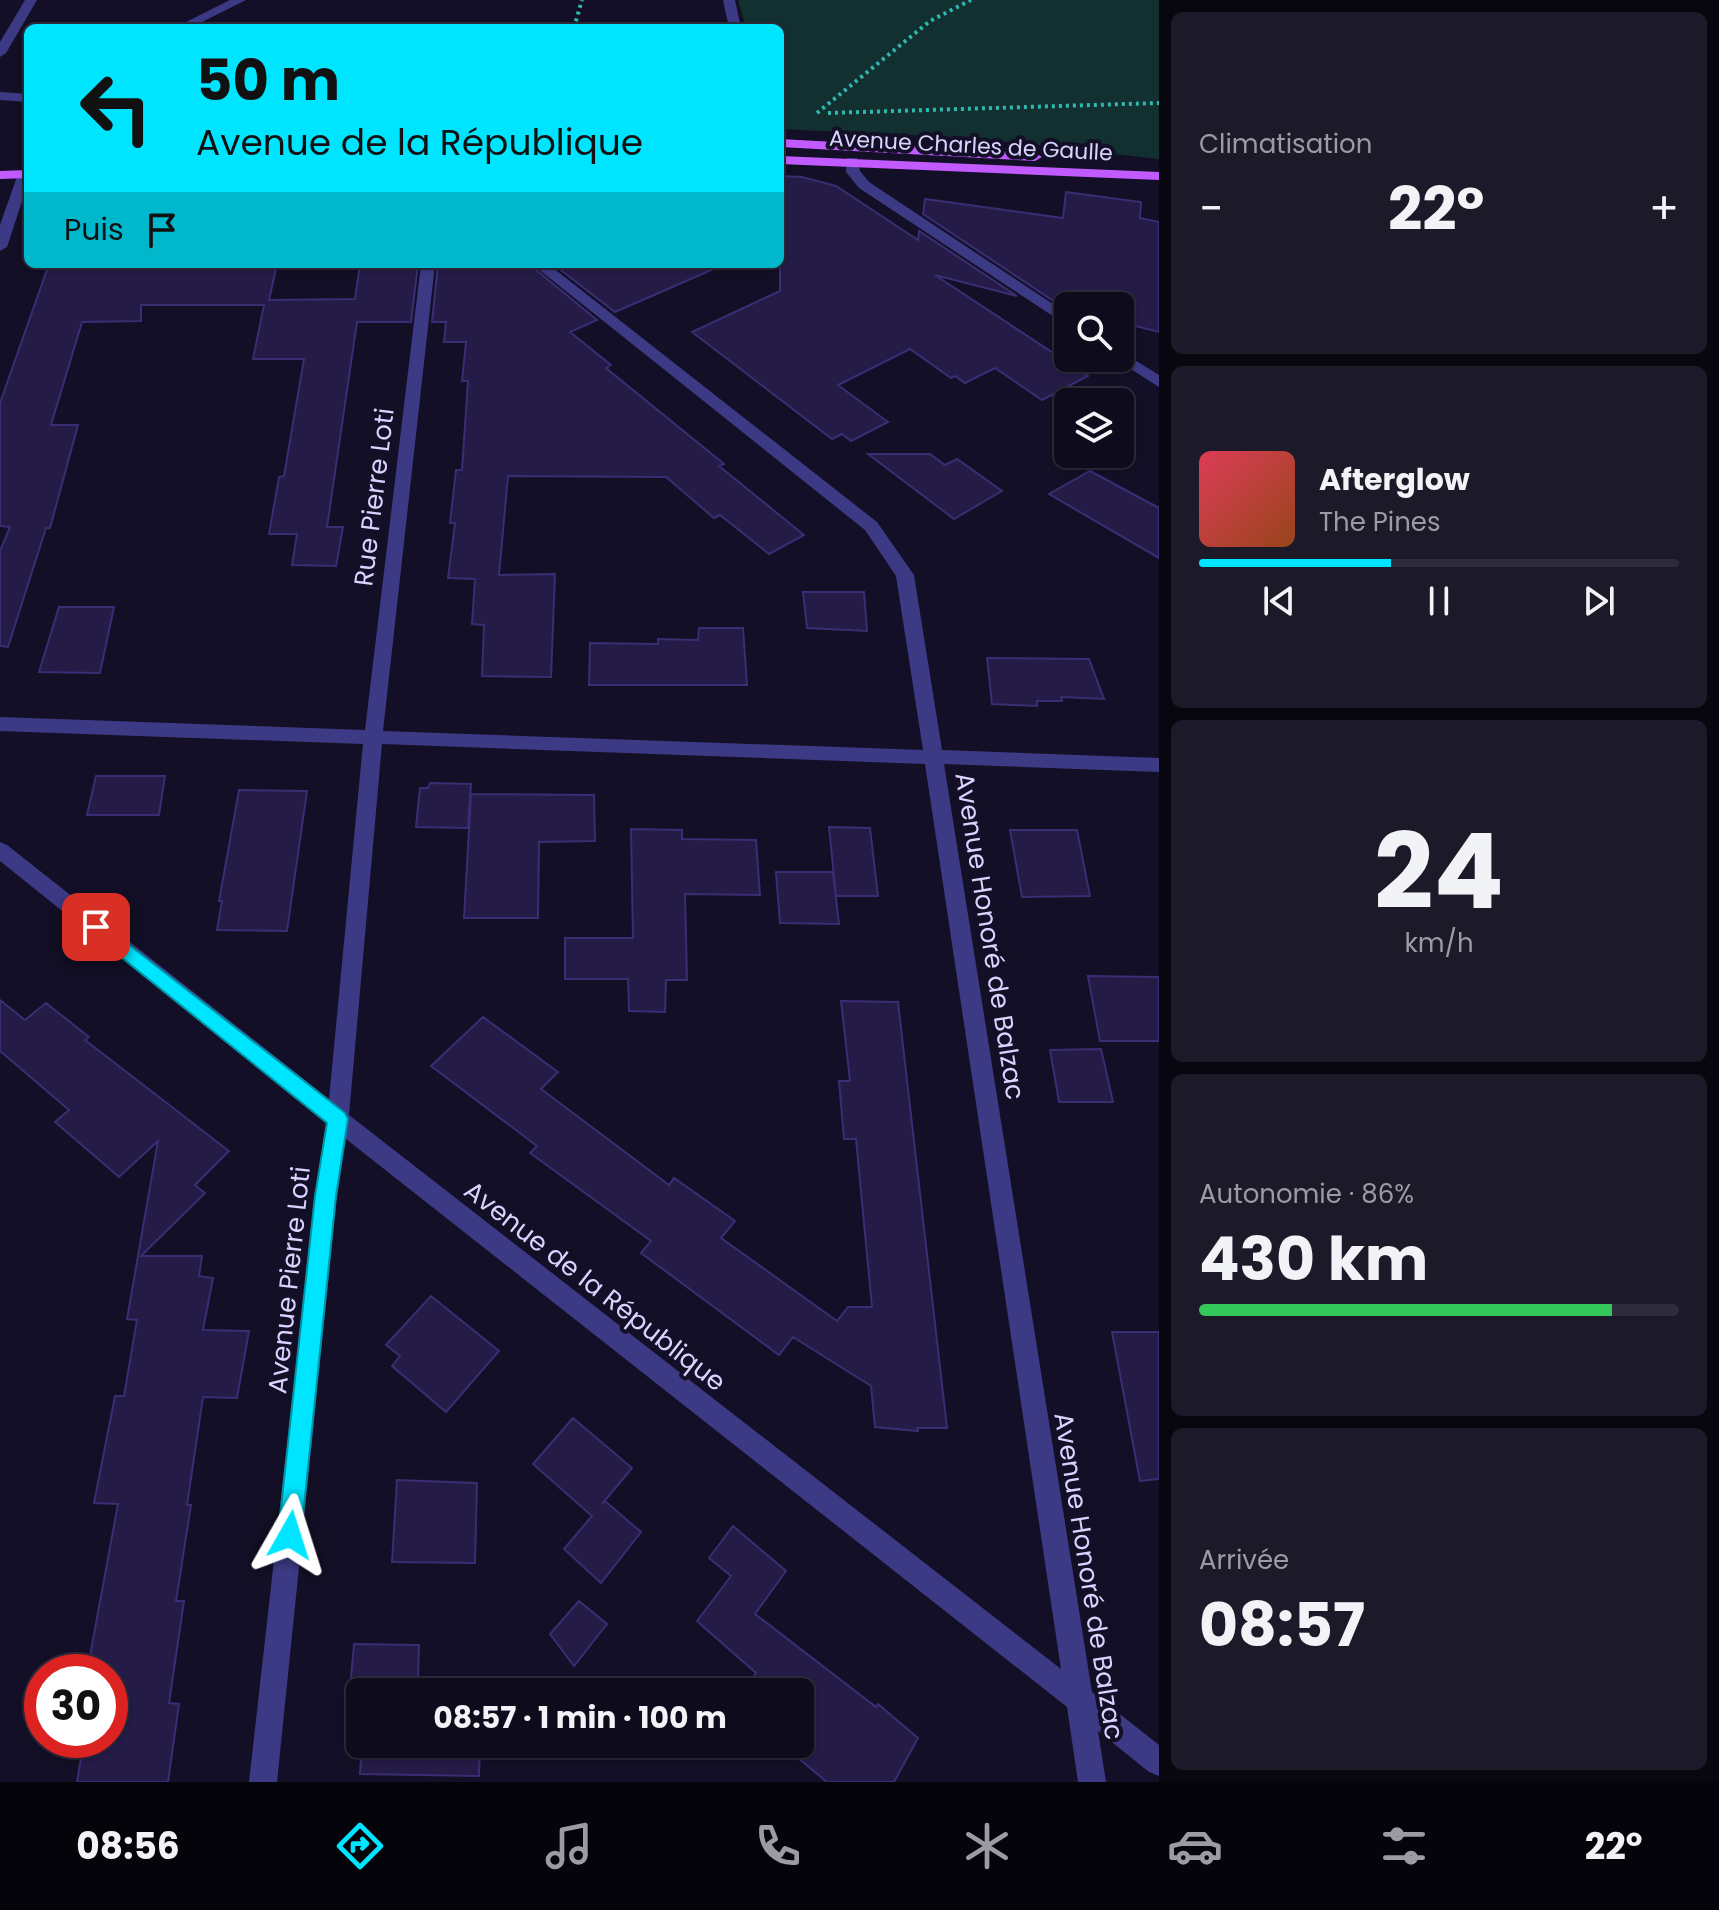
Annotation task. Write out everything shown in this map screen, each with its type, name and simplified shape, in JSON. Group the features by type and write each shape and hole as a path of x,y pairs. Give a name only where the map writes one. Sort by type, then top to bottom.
{"main road":[{"path":"784,143 963,151 1104,166 1152,175"},
{"path":"852,161 859,155 944,157 963,151"},
{"name":"Avenue Charles de Gaulle","path":"784,160 1152,175"},
{"path":"0,175 24,174"}],"street":[{"path":"0,53 31,0"},
{"path":"189,24 240,0"},
{"path":"729,0 734,24"},
{"path":"0,96 24,98"},
{"path":"852,161 853,172 864,185 1054,312"},
{"path":"0,247 24,180"},
{"name":"Rue Pierre Loti","path":"373,737 428,268"},
{"name":"Avenue Honoré de Balzac","path":"544,268 871,526 905,575 1092,1782"},
{"path":"1134,365 1159,382"},
{"path":"0,724 1159,765"},
{"name":"Avenue Pierre Loti","path":"263,1782 324,1212 338,1119 373,737"},
{"name":"Avenue de la République","path":"0,850 1159,1762"}],"path":[{"path":"575,24 582,0"},
{"path":"821,113 930,21 971,0"},
{"path":"807,114 1159,103"}],"green space":[{"path":"738,0 1159,0 1159,159 973,138 784,129 784,24 745,24"}],"building":[{"path":"784,176 802,177 836,186 918,240 919,231 1017,296 935,275 1054,354 1054,372 1082,372 1088,376 1065,388 1054,388 1054,394 1042,400 995,368 965,383 955,376 951,378 910,349 838,385 888,422 851,441 842,434 832,439 692,332 780,291 780,268 784,268"},
{"path":"1066,192 1141,202 1140,218 1159,222 1159,332 1134,326 1134,292 1054,292 1054,301 923,214 925,199 1063,218"},
{"path":"48,268 276,268 269,300 355,299 359,268 418,268 411,322 357,322 327,527 343,527 336,566 292,565 297,534 269,534 279,477 284,476 304,359 253,359 264,305 141,305 141,321 82,322 51,425 78,425 50,528 46,528 8,647 0,646 0,551 10,527 0,526 0,403"},
{"path":"438,268 534,268 597,320 570,332 611,365 606,368 724,464 719,466 804,535 769,554 720,515 714,518 666,477 508,476 499,575 555,574 551,677 482,676 484,625 472,624 475,579 448,578 455,523 450,523 456,470 462,470 468,381 462,381 466,342 444,342 446,322 432,322"},
{"path":"558,268 716,268 615,312"},
{"path":"868,454 930,454 945,465 957,459 1002,491 954,519"},
{"path":"1090,471 1159,508 1159,558 1049,494"},
{"path":"803,592 864,592 867,631 807,628"},
{"path":"59,607 114,607 100,673 39,672"},
{"path":"699,628 743,628 747,685 589,685 590,643 658,644 658,639 698,640"},
{"path":"987,658 1089,659 1104,699 1061,697 1062,701 1037,701 1037,706 992,704"},
{"path":"96,776 165,776 159,815 87,815"},
{"path":"430,783 471,784 468,828 416,827 420,788 428,788"},
{"path":"239,790 307,791 287,931 217,930 222,901 219,901"},
{"path":"471,794 594,795 595,841 539,842 538,918 464,918"},
{"path":"829,827 870,828 878,896 836,896"},
{"path":"631,829 682,830 682,839 756,840 760,895 685,894 687,980 666,980 665,1012 629,1011 628,979 565,979 565,938 633,938"},
{"path":"1010,830 1077,830 1090,896 1022,897"},
{"path":"776,872 833,872 839,924 780,923"},
{"path":"1088,976 1159,977 1159,1041 1100,1041"},
{"path":"0,1000 25,1020 46,1003 89,1037 85,1040 229,1151 195,1185 205,1193 141,1256 202,1256 199,1276 213,1278 203,1330 249,1331 237,1398 203,1397 176,1601 184,1601 169,1703 179,1704 168,1782 77,1782 81,1758 128,1758 128,1654 90,1654 118,1504 94,1503 115,1396 124,1396 137,1320 127,1319 158,1141 119,1177 55,1122 69,1110 0,1051"},
{"path":"841,1001 898,1002 947,1428 917,1428 918,1431 875,1427 871,1386 793,1337 779,1355 641,1253 651,1241 530,1153 537,1146 431,1066 483,1017 558,1072 541,1089 669,1185 674,1178 735,1221 721,1238 837,1321 848,1307 872,1307 856,1139 844,1139 839,1081 850,1081"},
{"path":"1101,1049 1113,1102 1059,1102 1050,1050"},
{"path":"431,1296 499,1351 446,1412 392,1366 400,1356 386,1345"},
{"path":"1112,1332 1159,1332 1159,1479 1140,1481"},
{"path":"573,1418 632,1468 602,1504 605,1501 641,1532 601,1583 564,1549 592,1516 533,1464"},
{"path":"397,1480 477,1483 475,1563 392,1562"},
{"path":"733,1526 786,1571 755,1614 876,1707 878,1704 918,1738 894,1782 827,1782 798,1758 814,1758 814,1678 753,1678 756,1673 697,1621 731,1576 709,1558"},
{"path":"579,1601 607,1624 574,1666 550,1634"},
{"path":"354,1644 419,1645 418,1678 351,1678"},
{"path":"361,1758 480,1758 479,1776 360,1774"}],"route":[{"path":"96,927 338,1119 326,1196 290,1535"}]}
